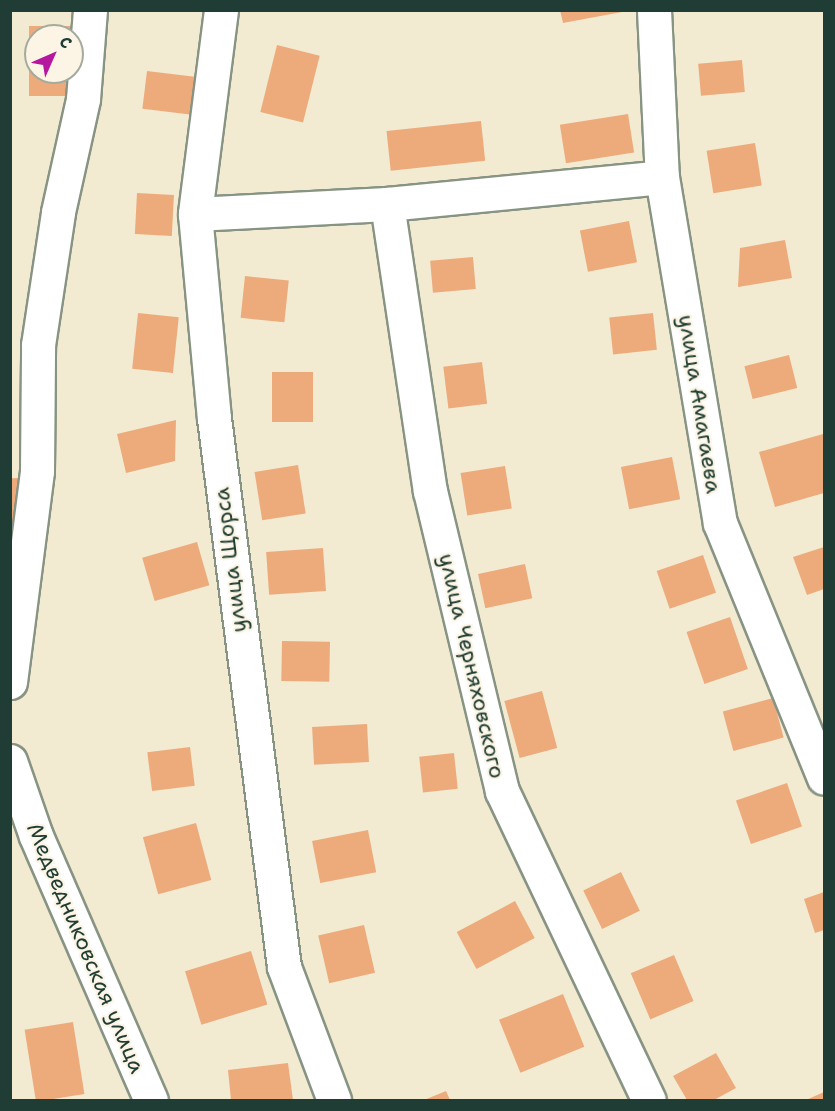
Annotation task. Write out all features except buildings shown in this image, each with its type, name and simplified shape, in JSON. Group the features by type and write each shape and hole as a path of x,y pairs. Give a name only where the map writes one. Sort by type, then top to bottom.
{"street":[{"path":"10,682 37,471 38,345 58,212 83,99 90,10"},
{"name":"улица Щорса","path":"221,10 195,214 236,606 284,967 334,1101"},
{"name":"улица Амагаева","path":"654,10 662,177 720,523 825,778"},
{"path":"195,214 387,204 662,177"},
{"name":"улица Черняховского","path":"387,204 430,491 502,791 649,1101"},
{"name":"Медведниковская улица","path":"10,761 36,836 151,1101"}]}
